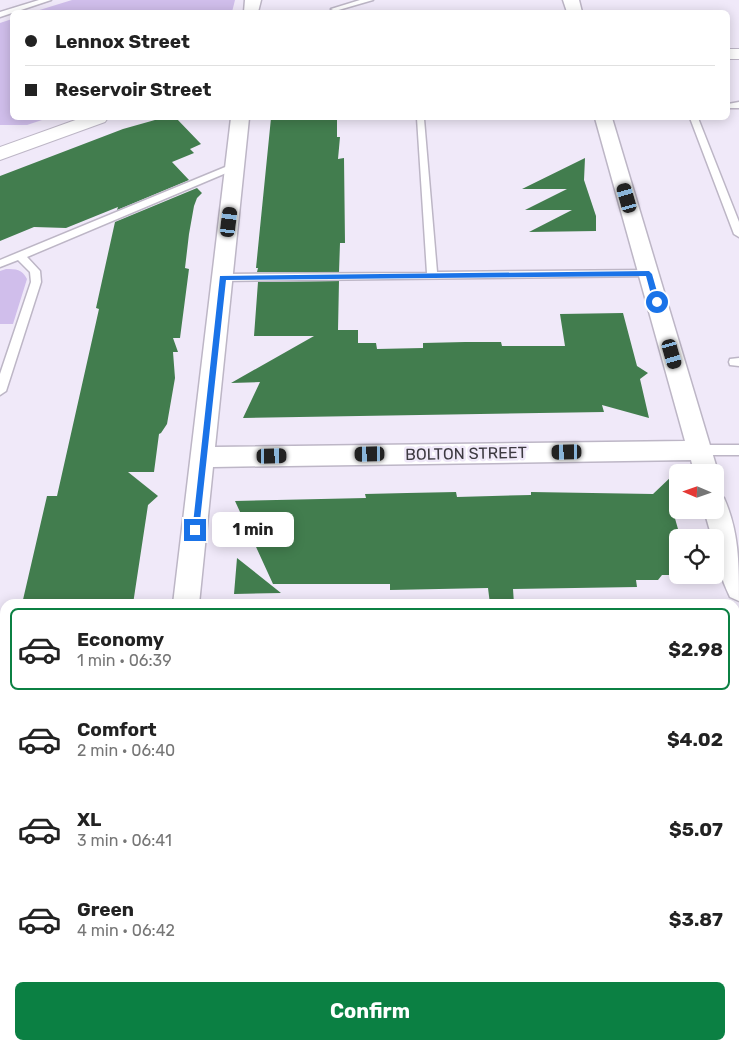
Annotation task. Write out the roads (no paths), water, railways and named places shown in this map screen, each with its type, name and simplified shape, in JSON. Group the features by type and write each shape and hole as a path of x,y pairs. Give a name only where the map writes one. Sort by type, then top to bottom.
{"street":[{"path":"0,154 93,120"},
{"path":"187,599 240,120"},
{"path":"605,120 703,464"},
{"name":"BOLTON STREET","path":"203,457 699,450"},
{"path":"719,519 739,589"}],"lane":[{"path":"16,10 47,0"},
{"path":"335,9 369,0"},
{"path":"420,120 432,276"},
{"path":"695,120 739,234"},
{"path":"0,264 235,166"},
{"path":"0,391 36,282 35,271 20,256"},
{"path":"222,278 649,274"},
{"path":"699,450 739,450"}]}
